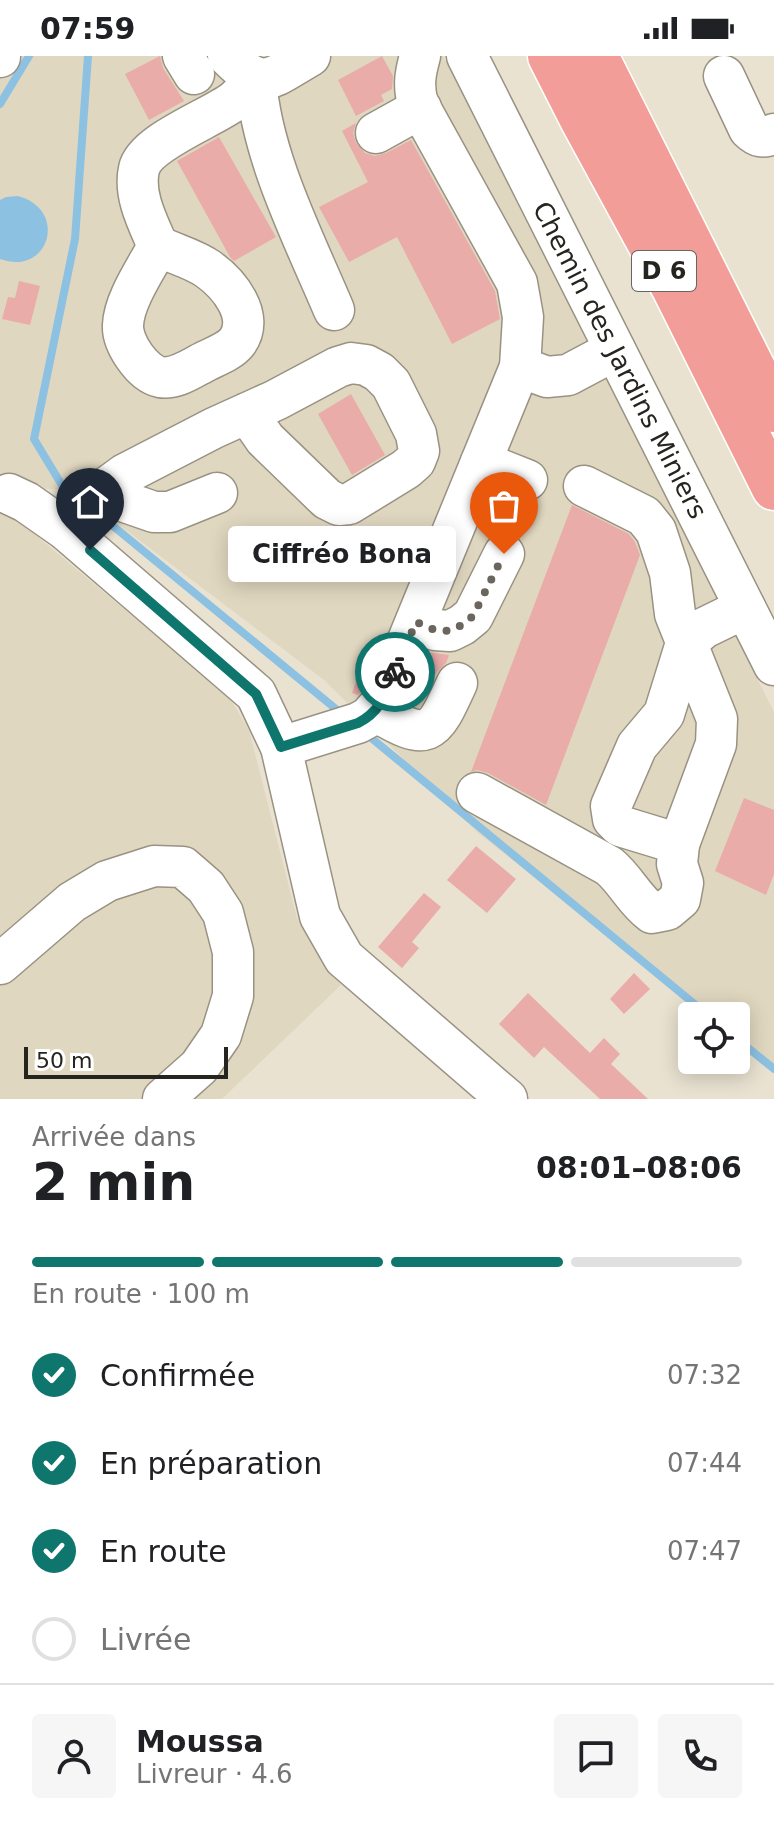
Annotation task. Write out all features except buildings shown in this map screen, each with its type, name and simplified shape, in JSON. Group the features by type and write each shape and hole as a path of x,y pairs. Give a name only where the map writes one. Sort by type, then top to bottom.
{"highway":[{"path":"530,56 541,80 674,288"},
{"name":"D 6","path":"550,56 674,288 774,488"},
{"name":"D 6","path":"596,56 774,410"}],"street":[{"path":"215,66 270,78 310,56"},
{"path":"281,747 358,723 369,717 383,701 520,367 523,317 517,283 421,108 414,88 420,56"},
{"name":"Chemin des Jardins Miniers","path":"467,56 774,665"},
{"path":"158,246 142,207 139,166 153,148 233,102 215,66"},
{"path":"215,66 258,108 275,169 334,310"},
{"path":"724,76 755,136 774,134"},
{"path":"376,133 421,108"},
{"path":"520,367 547,377 568,375 615,350"},
{"path":"66,530 99,493 125,474 247,413"},
{"path":"481,462 527,480"},
{"path":"477,793 609,866 639,903 652,913 667,910 680,899 683,883 677,864 679,844 716,744 717,719 675,614 670,573 656,531 644,516 584,486"},
{"path":"99,493 154,512 170,512 217,493"},
{"path":"9,494 66,530 256,694 281,747 320,916 344,958 507,1099"},
{"path":"416,622 435,630 450,631 462,625 473,616 504,554"},
{"path":"679,844 620,826 613,819 611,806 637,746 664,714 686,643 704,628 745,608"},
{"path":"375,711 419,732 432,728 442,716 457,683"},
{"path":"0,964 72,902 107,881 154,866 183,867 206,887 223,913 233,952 233,996 221,1035 199,1067 163,1099"}],"shaded area":[{"path":"0,56 443,56 774,712 774,1068 750,1049 750,1002 691,1002 477,832 324,680 73,490 0,487"},
{"path":"0,507 229,697 249,730 297,918 341,985 222,1099 0,1099"}],"water":[{"path":"18,196 34,203 44,214 48,227 41,251 31,259 17,262 0,259 0,200"}],"waterway":[{"path":"0,104 29,56"},
{"path":"63,487 34,439 75,239 88,56"},
{"path":"96,512 342,714"},
{"path":"364,732 692,1002"},
{"path":"750,1049 774,1069"}],"way so far":[{"path":"395,672 416,622 435,630 450,631 473,616 504,554"}],"place":[{"name":"Ciffréo Bona","path":"504,554"}],"route":[{"path":"90,550 256,694 281,747 369,717 383,701 395,672"}]}
